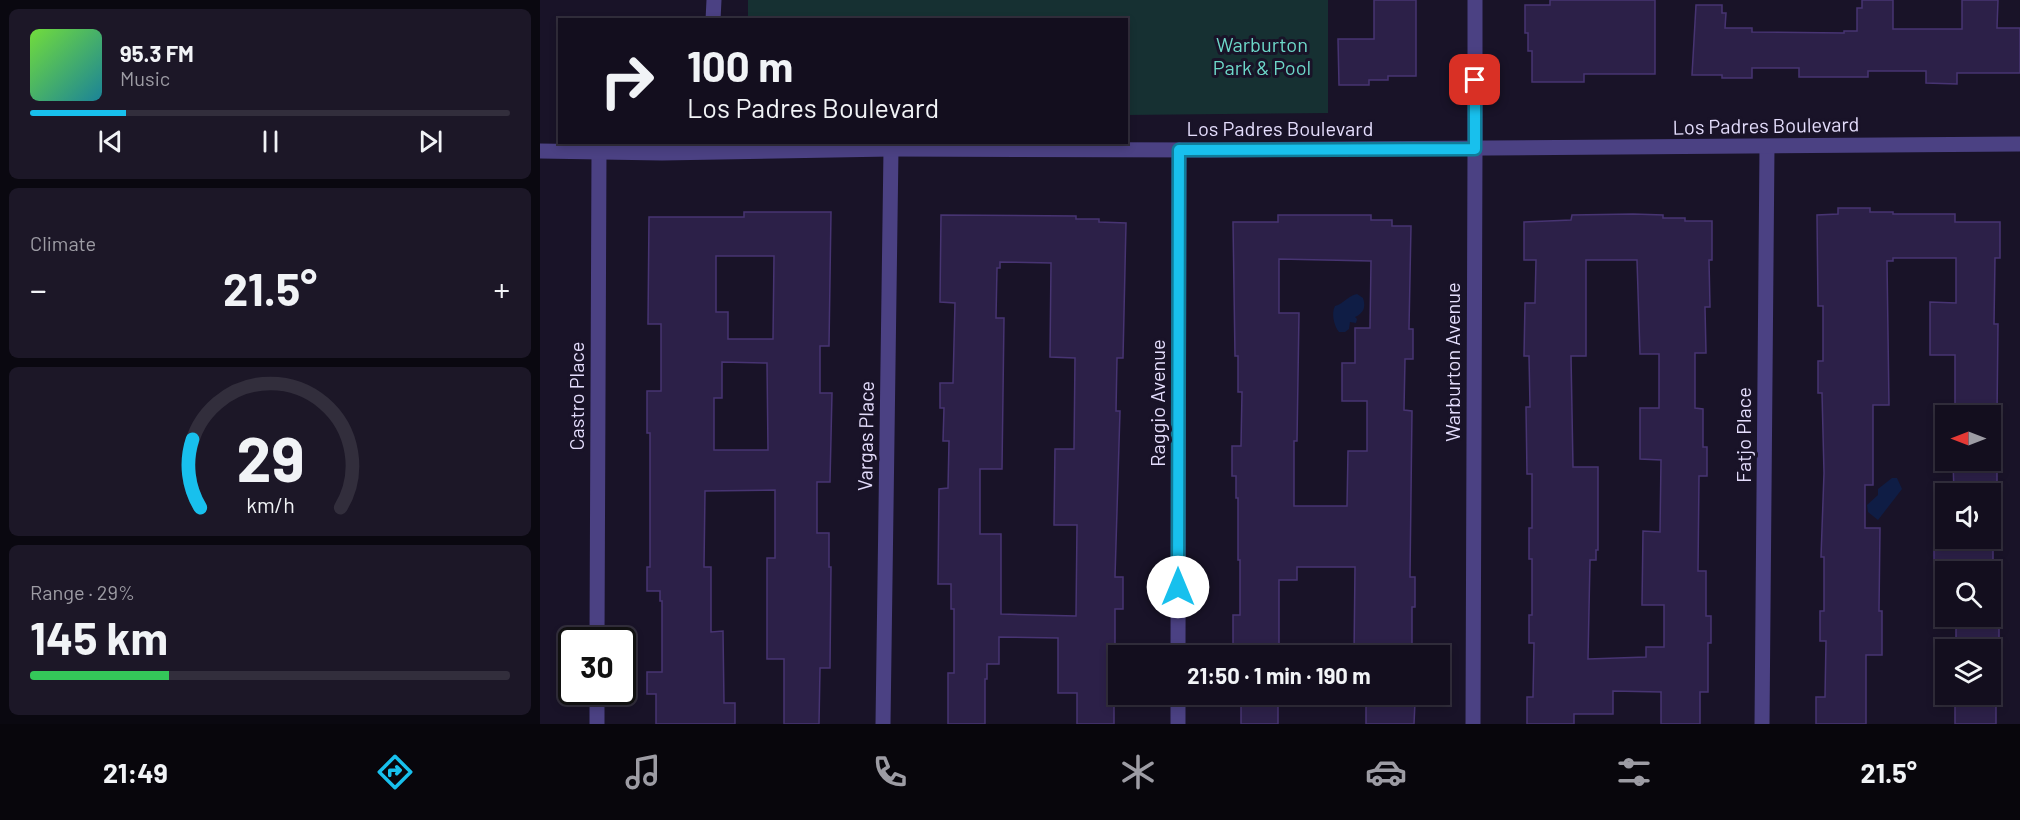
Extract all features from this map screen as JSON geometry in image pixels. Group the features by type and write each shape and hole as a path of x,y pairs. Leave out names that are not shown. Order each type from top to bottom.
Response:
{"street":[{"path":"713,18 714,0"},
{"name":"Warburton Avenue","path":"1473,724 1475,0"},
{"name":"Los Padres Boulevard","path":"540,151 710,148 1475,149 2020,144"},
{"name":"Fatjo Place","path":"1762,724 1767,147"},
{"name":"Vargas Place","path":"883,724 891,149"},
{"name":"Raggio Avenue","path":"1178,645 1179,150"},
{"name":"Castro Place","path":"597,627 599,151"},
{"path":"597,705 597,724"},
{"path":"1178,705 1178,724"}],"green space":[{"name":"Warburton Park & Pool","path":"748,0 1328,0 1328,113 1128,115 1128,18 748,18"}],"water":[{"path":"1357,294 1363,298 1364,309 1355,317 1356,323 1350,322 1349,329 1339,332 1334,319 1335,306"},
{"path":"1892,478 1897,478 1902,489 1878,520 1868,512 1867,505 1878,495 1878,489"}],"building":[{"path":"1374,0 1416,0 1416,76 1388,76 1388,80 1369,80 1369,85 1339,85 1338,39 1374,39"},
{"path":"1550,0 1655,0 1655,74 1584,74 1584,82 1532,82 1532,51 1528,51 1528,33 1525,33 1525,5 1550,5"},
{"path":"1862,0 1893,0 1893,29 1962,29 1962,0 1998,0 1997,28 2020,28 2020,73 1957,73 1957,84 1926,83 1926,71 1868,71 1868,77 1799,77 1799,68 1752,68 1752,78 1692,75 1696,5 1722,5 1722,13 1726,13 1725,28 1752,28 1752,32 1844,33 1844,31 1857,31 1857,8 1862,8"},
{"path":"1838,208 1870,208 1870,212 1893,212 1893,214 1955,214 1955,222 2000,222 2000,258 1995,258 1994,324 1998,324 1997,405 1955,405 1955,355 1930,355 1930,302 1956,303 1956,258 1893,258 1893,261 1887,261 1889,405 1873,405 1873,485 1865,485 1865,528 1880,528 1879,611 1882,611 1882,655 1866,655 1866,724 1816,724 1816,697 1825,697 1826,641 1820,641 1820,611 1824,611 1824,557 1821,557 1824,473 1822,393 1818,393 1818,361 1823,361 1823,306 1818,306 1817,215 1838,214"},
{"path":"744,212 831,212 829,346 820,346 820,393 832,393 830,482 817,482 817,533 829,533 830,668 820,668 819,724 784,724 784,659 767,659 767,558 775,558 775,490 705,491 704,567 711,567 711,632 723,631 724,703 735,703 735,724 656,724 656,694 647,694 647,672 662,672 662,601 660,601 660,591 647,591 647,567 650,567 650,433 647,433 647,391 661,391 661,324 648,324 649,217 744,217","holes":["716,256 774,256 773,339 728,339 728,312 716,312","722,362 767,363 768,450 714,450 714,398 722,398"]},
{"path":"941,215 1076,216 1076,219 1099,219 1099,222 1126,223 1123,358 1117,358 1116,411 1120,411 1115,577 1123,577 1123,609 1115,609 1115,645 1108,645 1108,705 1114,705 1114,724 1077,724 1077,693 1058,693 1058,638 999,637 999,664 987,664 985,724 948,724 948,673 954,673 954,609 951,609 951,584 938,584 939,489 948,488 949,441 943,441 944,408 940,408 940,383 953,383 955,303 940,302","holes":["1000,262 1051,263 1050,357 1075,358 1074,449 1055,449 1054,525 1077,525 1076,616 1001,614 1001,534 980,534 980,469 1002,469 1004,318 996,318 997,268 1000,268"]},
{"path":"1278,215 1371,215 1371,220 1392,220 1392,226 1411,226 1409,329 1413,329 1413,359 1405,359 1404,410 1412,411 1410,577 1415,577 1415,607 1412,607 1412,645 1354,645 1355,567 1297,567 1297,580 1279,580 1279,645 1233,645 1233,615 1240,615 1240,560 1238,560 1238,498 1236,498 1236,476 1232,476 1232,446 1241,446 1242,392 1238,392 1238,356 1235,356 1233,222 1278,222","holes":["1279,259 1371,261 1370,328 1355,328 1355,363 1342,363 1342,401 1367,401 1367,451 1348,451 1347,506 1294,506 1299,313 1279,313"]},
{"path":"1572,215 1663,215 1663,218 1685,218 1685,221 1712,221 1712,260 1709,260 1710,307 1705,307 1706,353 1695,353 1695,408 1703,409 1703,447 1707,447 1707,476 1699,476 1698,571 1706,571 1706,616 1711,616 1711,643 1708,643 1708,692 1700,692 1700,724 1661,724 1661,692 1613,691 1613,714 1574,714 1574,724 1527,724 1527,697 1533,697 1534,643 1529,643 1529,615 1532,615 1532,559 1529,559 1529,528 1532,528 1532,474 1527,474 1526,407 1530,407 1529,356 1524,356 1525,303 1535,303 1536,260 1524,260 1524,222 1571,220","holes":["1586,260 1637,260 1640,354 1659,354 1659,408 1640,408 1640,459 1661,460 1660,532 1643,531 1642,605 1664,605 1664,647 1646,647 1646,657 1588,659 1590,560 1596,560 1596,550 1598,550 1598,467 1573,467 1571,356 1586,356"]},
{"path":"1953,471 1997,471 1997,483 1954,483"},
{"path":"1934,538 1935,549 1993,549 1993,561 1935,561 1934,563"},
{"path":"1956,627 1999,627 1999,639 1956,639"},
{"path":"1241,705 1278,705 1278,724 1241,724"},
{"path":"1366,705 1415,705 1414,724 1366,724"},
{"path":"1955,705 1996,705 1996,724 1955,724"}],"route":[{"path":"1178,587 1179,150 1475,149 1475,80"}]}
